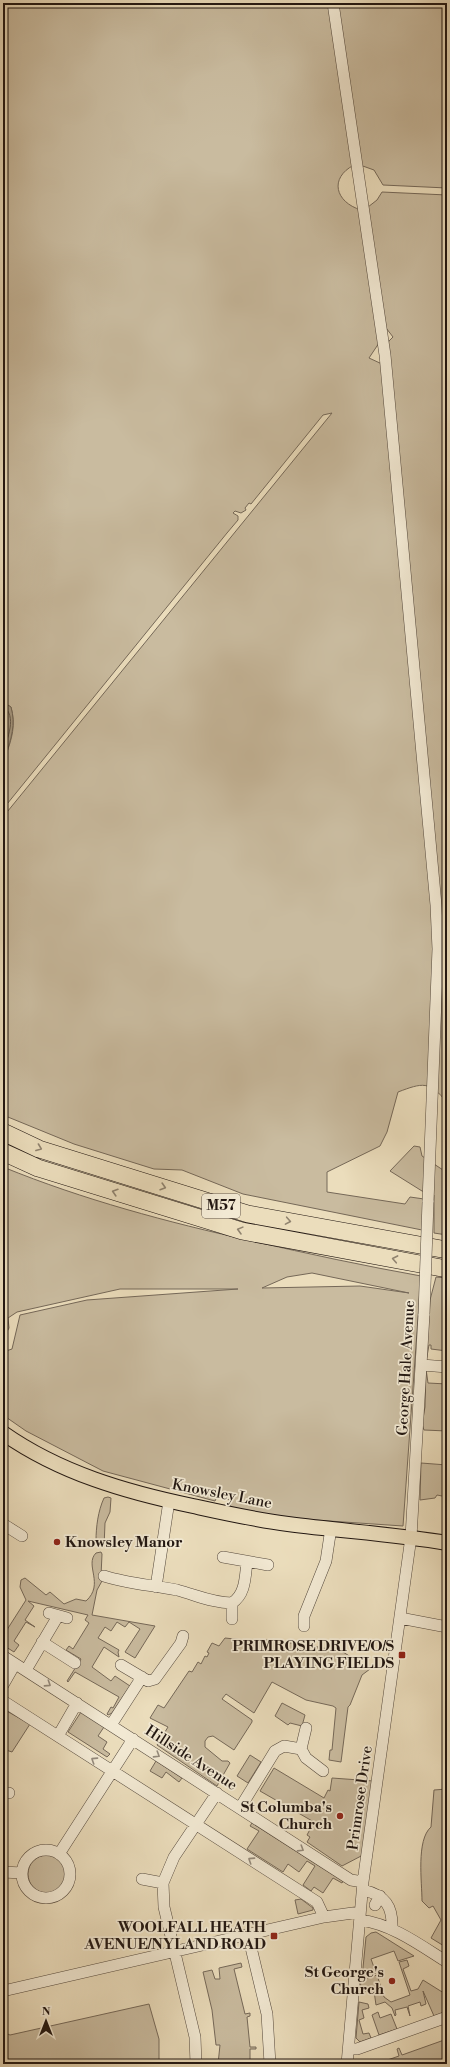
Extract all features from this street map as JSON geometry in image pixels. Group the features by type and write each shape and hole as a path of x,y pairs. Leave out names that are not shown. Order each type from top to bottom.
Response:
{"highway":[{"name":"M57","path":"3,1132 39,1149 248,1214 447,1250"},
{"name":"M57","path":"3,1152 38,1168 242,1231 447,1269"}],"main road":[{"name":"Knowsley Lane","path":"3,1433 54,1463 99,1482 169,1501 252,1519 412,1536 447,1543"}],"street":[{"name":"George Hale Avenue","path":"333,3 385,355 436,905 438,949 422,1365 412,1536"},
{"path":"422,1365 447,1367"},
{"path":"156,1587 169,1501"},
{"path":"3,1525 22,1536"},
{"path":"301,1618 326,1561 331,1528"},
{"name":"Primrose Drive","path":"347,2064 363,1886 412,1536"},
{"path":"223,1557 268,1565"},
{"path":"232,1619 232,1603 240,1595 243,1588 247,1562"},
{"path":"107,1580 178,1591 201,1598 232,1603"},
{"path":"26,1670 58,1616"},
{"path":"400,1618 447,1627"},
{"path":"121,1664 148,1681 154,1679 181,1643 182,1636"},
{"path":"42,1642 75,1663"},
{"name":"Hillside Avenue","path":"3,1656 351,1880 363,1886 378,1900 387,1901 392,1929"},
{"path":"3,1685 15,1664"},
{"path":"111,1725 142,1677"},
{"path":"3,1701 317,1902 324,1917"},
{"path":"58,1736 78,1704"},
{"path":"306,1728 301,1749 306,1758 323,1771"},
{"path":"60,1854 133,1739"},
{"path":"240,1808 275,1751 284,1746 301,1749"},
{"path":"196,2064 194,2030 164,1907 163,1883 174,1857 217,1793"},
{"path":"39,1851 53,1851 60,1854 69,1866 70,1873 66,1888 60,1893 46,1898 38,1896 26,1887 22,1873 27,1860 39,1851"},
{"path":"3,1872 22,1873"},
{"path":"142,1879 163,1883"},
{"path":"3,1991 324,1917 360,1916 392,1929 447,1962"},
{"path":"248,1935 267,2014 270,2064"},
{"path":"348,2049 358,2049 447,2016"}],"shaded area":[{"path":"3,3 330,3 354,165 346,170 341,176 338,183 338,189 345,201 361,210 379,343 369,358 382,364 389,341 393,337 383,324 368,207 377,200 382,192 447,195 447,1103 436,1090 430,1087 420,1085 398,1092 387,1132 380,1146 327,1172 327,1192 405,1204 410,1197 424,1199 422,1230 243,1194 182,1170 154,1169 74,1144 3,1115 3,817 332,413 323,415 251,504 249,503 245,508 246,510 241,513 235,511 233,513 238,516 238,520 3,809 3,757 6,755 12,737 13,720 11,707 3,702"},
{"path":"335,3 447,3 447,188 383,185 374,170 360,165"},
{"path":"414,1146 420,1147 422,1156 446,1172 447,1235 434,1233 434,1195 422,1191 390,1171"},
{"path":"3,1167 64,1190 157,1218 295,1251 421,1276 403,1526 270,1517 230,1508 230,1500 217,1497 215,1501 103,1471 26,1431 3,1415 3,1352 12,1349 20,1315 87,1300 238,1289 120,1289 17,1312 8,1318 9,1328 3,1339","holes":["312,1273 409,1293 360,1286 262,1288 287,1277"]},
{"path":"436,1277 447,1278 447,1351 431,1349 431,1345 429,1345 426,1362 430,1300"},
{"path":"426,1369 428,1383 447,1384 447,1431 424,1430 422,1424 425,1407"},
{"path":"421,1463 447,1465 447,1497 437,1495 435,1498 420,1500"},
{"path":"104,1498 111,1498 110,1512 105,1523 104,1547 101,1547 96,1541 97,1525 102,1503"},
{"path":"101,1552 102,1581 97,1590 92,1615 155,1626 135,1658 125,1652 140,1629 129,1622 125,1627 117,1622 111,1631 105,1627 98,1638 119,1650 119,1657 104,1647 92,1667 111,1681 115,1676 130,1686 112,1713 108,1715 107,1714 111,1707 113,1708 119,1697 75,1672 68,1682 67,1681 81,1659 66,1650 69,1646 73,1649 89,1623 85,1620 88,1615 28,1601 34,1606 25,1620 35,1627 26,1622 14,1641 19,1645 14,1652 3,1645 3,1636 26,1600 20,1587 21,1580 25,1578 46,1595 50,1592 64,1604 76,1599 86,1601 94,1588 93,1558 96,1553"},
{"path":"225,1638 270,1640 277,1643 294,1643 298,1641 313,1646 343,1652 370,1669 362,1675 348,1707 341,1762 329,1760 330,1750 332,1750 336,1708 306,1700 272,1682 254,1713 226,1694 222,1699 252,1720 252,1722 234,1750 213,1736 208,1737 205,1741 205,1747 222,1761 228,1761 230,1763 217,1786 157,1745 168,1727 150,1718 158,1705 164,1708 189,1671 192,1672 198,1662 201,1664 205,1656 207,1657 209,1653 207,1652 212,1643 219,1646"},
{"path":"282,1703 305,1715 302,1726 290,1723 288,1725 275,1716"},
{"path":"3,1709 30,1724 12,1752 3,1749"},
{"path":"81,1712 104,1727 98,1736 107,1742 103,1749 110,1754 107,1757 68,1732"},
{"path":"250,1755 261,1762 248,1783 237,1776"},
{"path":"156,1761 182,1778 179,1782 166,1772 162,1778 150,1771"},
{"path":"274,1768 324,1798 328,1790 330,1791 332,1778 373,1781 363,1855 342,1866 307,1842 310,1837 307,1835 314,1822 260,1791"},
{"path":"447,1789 447,1941 444,1946 431,1938 441,1920 433,1906 429,1908 422,1901 421,1862 423,1841 426,1833 431,1827 434,1790"},
{"path":"252,1823 343,1881 342,1883 333,1878 323,1893 314,1887 311,1891 303,1885 315,1866 307,1861 299,1872 288,1864 283,1872 247,1849 259,1831 250,1826"},
{"path":"43,1855 51,1855 58,1858 63,1863 66,1874 63,1885 58,1890 51,1893 43,1893 36,1890 31,1885 28,1878 28,1870 31,1863 36,1858"},
{"path":"301,1899 313,1908 313,1910 298,1914 295,1900"},
{"path":"376,1932 414,1956 398,1961 394,1951 371,1959 376,1973 362,1978 366,1937 371,1933"},
{"path":"407,1960 409,1966 403,1969 411,1991 418,1989 423,1980 447,1995 447,2012 434,2016 423,1991 426,2004 421,2006 420,2002 408,2006 410,2016 407,2007 395,2010 395,2016 392,2008 385,2002 376,2005 374,1991 360,1992 361,1980 377,1975 384,1997 391,2002 410,1995 399,1962"},
{"path":"241,1963 242,1967 234,1969 245,2014 250,2013 250,2016 247,2017 250,2047 256,2047 256,2049 250,2049 250,2064 218,2064 220,2045 216,2045 212,2010 203,1972 212,1970 215,1979 220,1979 219,1968"},
{"path":"359,2002 368,2004 369,2008 362,2010 364,2018 359,2020 363,2034 369,2033 371,2038 360,2042 356,2038"},
{"path":"149,2004 159,2039 159,2064 3,2064 3,2032 10,2035"},
{"path":"378,2012 380,2018 391,2014 397,2029 379,2035 372,2015"},
{"path":"447,2039 447,2064 376,2064 399,2056 397,2049 399,2048 402,2055"}],"water":[{"path":"3,702 11,707 13,720 10,743 6,755 3,757"}],"place":[{"name":"Knowsley Manor","path":"57,1542"},
{"name":"PRIMROSE DRIVE/O/S PLAYING FIELDS","path":"402,1655"},
{"name":"St Columba's Church","path":"340,1816"},
{"name":"WOOLFALL HEATH AVENUE/NYLAND ROAD","path":"274,1936"},
{"name":"St George's Church","path":"392,1981"}]}
